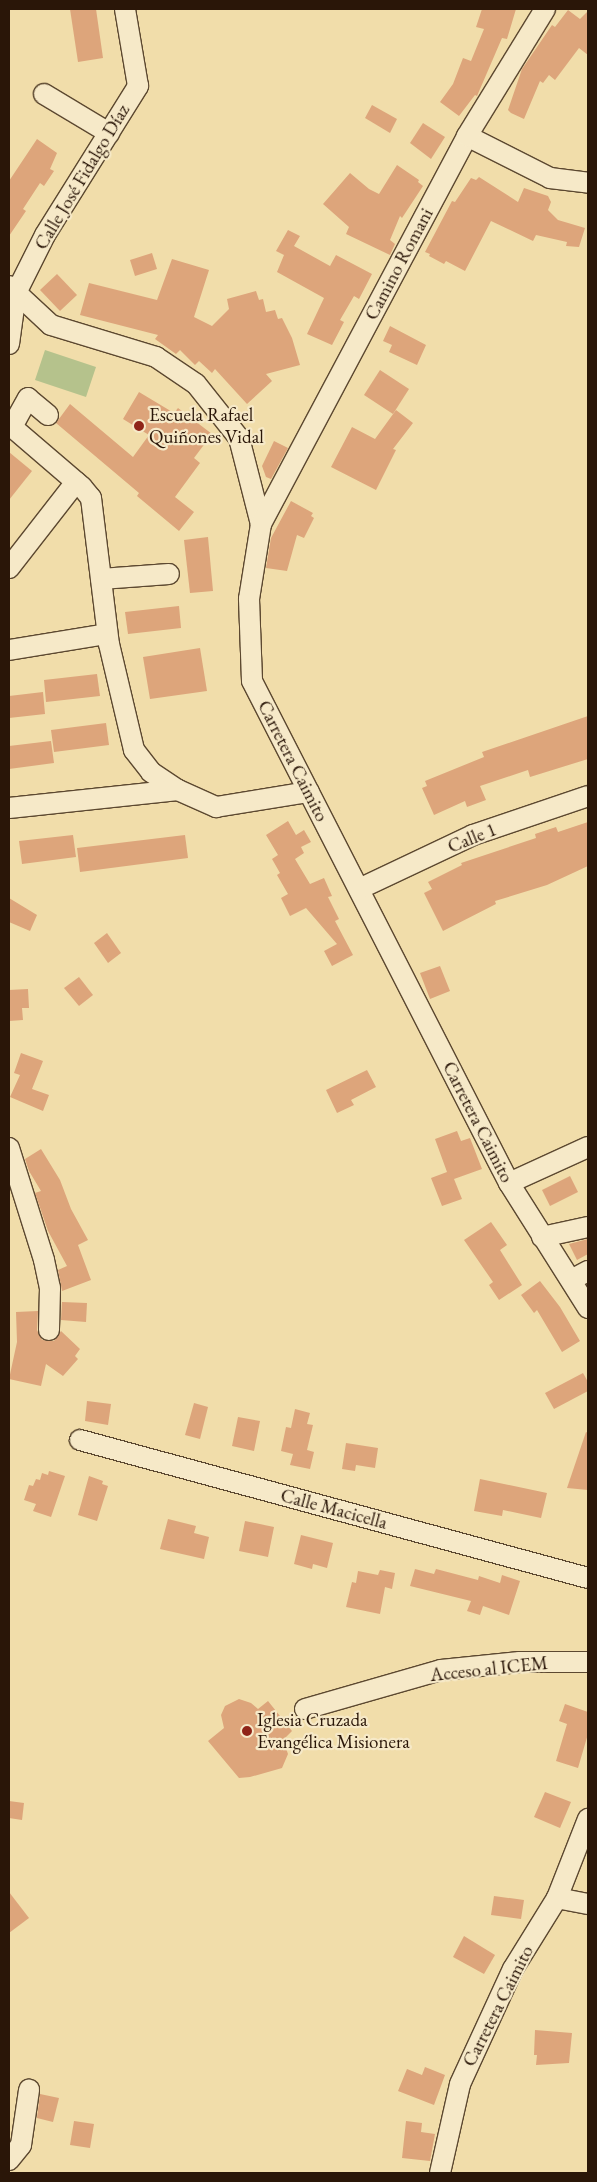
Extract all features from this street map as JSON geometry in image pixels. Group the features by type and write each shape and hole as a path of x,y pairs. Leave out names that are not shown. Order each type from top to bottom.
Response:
{"street":[{"name":"Calle José Fidalgo Díaz","path":"9,344 12,289 138,86 125,9"},
{"name":"Camino Romani","path":"261,524 467,136 545,9"},
{"path":"44,94 109,133"},
{"path":"467,136 550,178 588,183"},
{"name":"Carretera Caimito","path":"12,289 51,325 156,358 196,384 239,438 261,524 249,599 252,681 509,1183 542,1237 580,1275 588,1308"},
{"path":"48,415 28,398 12,427 76,482 91,498 107,634 134,750 151,772 178,790 216,807 309,792"},
{"path":"9,568 76,482"},
{"path":"101,579 169,574"},
{"path":"9,650 107,634"},
{"path":"9,808 178,790"},
{"name":"Calle 1","path":"359,889 473,835 588,796"},
{"path":"509,1183 588,1147"},
{"path":"9,1148 44,1260 50,1288 49,1330"},
{"path":"542,1237 588,1227"},
{"name":"Calle Macicella","path":"80,1440 588,1578"},
{"name":"Acceso al ICEM","path":"305,1709 441,1670 520,1662 588,1662"},
{"name":"Carretera Caimito","path":"440,2173 460,2084 513,1969 557,1898 588,1820"},
{"path":"557,1898 588,1904"},
{"path":"9,2160 21,2145 29,2090"}],"green space":[{"path":"45,350 96,367 86,397 35,380"}],"building":[{"path":"70,9 96,9 103,58 78,62"},
{"path":"482,9 516,9 507,39 502,38 477,96 475,95 459,116 440,102 453,84 463,58 471,61 484,29 476,27"},
{"path":"568,10 580,19 588,11 588,55 579,48 555,80 549,75 543,83 540,81 524,119 511,113 508,110 522,69 552,25 555,27"},
{"path":"372,105 397,119 390,133 365,118"},
{"path":"423,123 445,137 431,159 410,143"},
{"path":"37,139 57,153 50,169 54,171 44,186 40,183 23,209 26,211 9,236 9,181"},
{"path":"397,165 419,180 418,182 423,186 402,218 400,216 390,240 395,244 390,255 346,234 349,227 323,204 350,173 369,189 379,194"},
{"path":"479,177 518,202 524,188 548,196 551,202 548,210 558,220 585,228 579,247 566,246 567,242 536,235 533,241 491,221 465,271 446,261 444,264 429,256 430,254 425,252 452,201 455,202 471,178 476,180"},
{"path":"288,230 300,236 294,246 330,266 336,255 372,274 359,299 354,296 340,320 344,322 332,345 307,334 324,298 277,272 284,255 276,251"},
{"path":"152,253 157,269 135,276 130,260"},
{"path":"172,259 209,270 194,317 212,326 229,309 227,299 256,291 259,300 263,299 266,312 275,310 278,319 282,318 292,338 300,365 266,374 272,381 247,404 215,369 212,373 199,361 195,365 180,350 176,354 155,339 158,335 80,315 89,283 157,300"},
{"path":"57,274 77,295 60,311 40,290"},
{"path":"390,326 426,345 417,365 389,352 392,345 383,341"},
{"path":"380,370 409,389 393,414 364,395"},
{"path":"139,392 174,413 178,408 212,434 194,458 200,463 175,497 194,512 179,531 137,496 139,493 56,423 70,404 133,457 149,435 123,419"},
{"path":"396,410 413,423 393,449 396,450 376,490 331,467 352,427 375,439"},
{"path":"274,441 288,448 271,479 266,477 262,466"},
{"path":"9,452 32,471 9,500"},
{"path":"291,501 313,513 311,516 314,518 304,538 297,535 287,571 266,568 271,538"},
{"path":"208,537 213,591 190,593 184,540"},
{"path":"179,606 181,628 128,634 125,612"},
{"path":"200,648 207,691 150,699 143,657"},
{"path":"97,674 100,696 46,702 44,680"},
{"path":"43,692 45,714 9,718 9,696"},
{"path":"588,716 588,759 530,777 528,770 480,786 486,800 467,807 465,801 434,815 422,788 427,786 425,781 484,757 482,752"},
{"path":"106,723 109,745 54,752 51,730"},
{"path":"51,741 54,763 9,769 9,746"},
{"path":"288,821 296,835 304,830 311,842 301,847 304,853 295,859 310,884 324,878 332,896 328,897 339,919 335,921 353,955 332,966 324,951 337,944 306,908 290,916 281,898 288,894 277,875 280,873 272,859 278,855 266,835"},
{"path":"588,822 588,866 547,885 495,901 496,904 443,931 424,893 432,889 428,882 462,865 461,863 536,838 535,834 556,827 558,832"},
{"path":"73,835 76,857 22,864 19,841"},
{"path":"185,835 188,858 80,872 77,848"},
{"path":"9,898 37,915 30,931 9,922"},
{"path":"107,933 121,953 108,963 94,943"},
{"path":"440,966 450,991 430,999 420,973"},
{"path":"79,977 93,995 79,1006 64,988"},
{"path":"28,989 29,1008 22,1008 23,1020 9,1021 9,990"},
{"path":"21,1053 43,1061 32,1089 49,1095 43,1111 10,1097 20,1075 14,1073"},
{"path":"367,1070 376,1087 351,1100 354,1105 337,1113 326,1090"},
{"path":"457,1131 461,1141 470,1138 482,1169 454,1179 462,1199 442,1206 431,1178 447,1172 435,1139"},
{"path":"41,1149 60,1180 71,1209 88,1240 78,1245 91,1280 62,1291 58,1270 67,1266 48,1231 35,1193 41,1191 29,1171 25,1159"},
{"path":"570,1176 578,1192 550,1206 542,1190"},
{"path":"491,1222 507,1245 500,1250 522,1285 499,1300 489,1285 493,1282 464,1240"},
{"path":"588,1239 588,1254 577,1260 569,1244"},
{"path":"540,1281 560,1307 580,1341 562,1352 537,1310 534,1313 521,1295"},
{"path":"62,1302 87,1303 86,1322 61,1320"},
{"path":"38,1311 37,1330 42,1340 54,1341 61,1331 80,1349 75,1356 78,1359 63,1376 46,1364 41,1386 9,1379 17,1342 16,1312"},
{"path":"583,1373 588,1382 588,1391 554,1409 545,1393"},
{"path":"87,1401 111,1404 108,1425 85,1421"},
{"path":"194,1403 208,1407 200,1439 185,1435"},
{"path":"295,1409 310,1413 307,1424 313,1425 307,1450 314,1452 310,1469 290,1465 293,1454 281,1451 286,1427 291,1428"},
{"path":"238,1417 260,1421 254,1451 232,1446"},
{"path":"586,1432 588,1433 588,1490 567,1488"},
{"path":"346,1443 378,1448 375,1468 356,1465 355,1471 342,1469"},
{"path":"49,1471 65,1476 51,1517 33,1511 36,1504 24,1500 29,1485 33,1486 36,1479 40,1480 42,1473 48,1475"},
{"path":"89,1476 103,1481 102,1484 108,1486 97,1521 78,1515"},
{"path":"480,1479 547,1493 541,1518 503,1510 502,1516 474,1511"},
{"path":"168,1519 196,1526 194,1533 209,1537 204,1559 160,1549"},
{"path":"245,1521 274,1527 268,1557 239,1551"},
{"path":"301,1535 333,1543 327,1568 313,1564 312,1569 294,1564"},
{"path":"415,1569 434,1574 436,1569 478,1580 479,1576 500,1583 502,1575 520,1581 509,1615 483,1606 480,1615 467,1611 471,1601 410,1586"},
{"path":"380,1570 395,1573 392,1589 385,1587 380,1614 346,1607 352,1582 356,1583 358,1571 378,1575"},
{"path":"239,1699 251,1703 258,1709 268,1701 292,1731 283,1740 288,1754 282,1768 250,1777 239,1778 208,1741 224,1728 221,1715 225,1706"},
{"path":"565,1704 588,1712 588,1734 578,1768 556,1761 567,1724 559,1721"},
{"path":"545,1792 571,1802 560,1828 534,1817"},
{"path":"9,1801 24,1803 22,1820 9,1818"},
{"path":"9,1892 29,1918 9,1933"},
{"path":"494,1896 524,1900 521,1919 491,1915"},
{"path":"464,1936 495,1955 484,1974 453,1957"},
{"path":"535,2030 572,2033 569,2063 536,2065 537,2055 534,2055"},
{"path":"425,2067 445,2075 434,2105 398,2091 407,2069 422,2075"},
{"path":"40,2094 59,2098 53,2122 37,2118"},
{"path":"74,2121 94,2124 90,2148 70,2145"},
{"path":"406,2121 422,2123 421,2132 435,2134 430,2161 402,2158"}],"place":[{"name":"Escuela Rafael Quiñones Vidal","path":"139,426"},
{"name":"Iglesia Cruzada Evangélica Misionera","path":"247,1731"}]}
